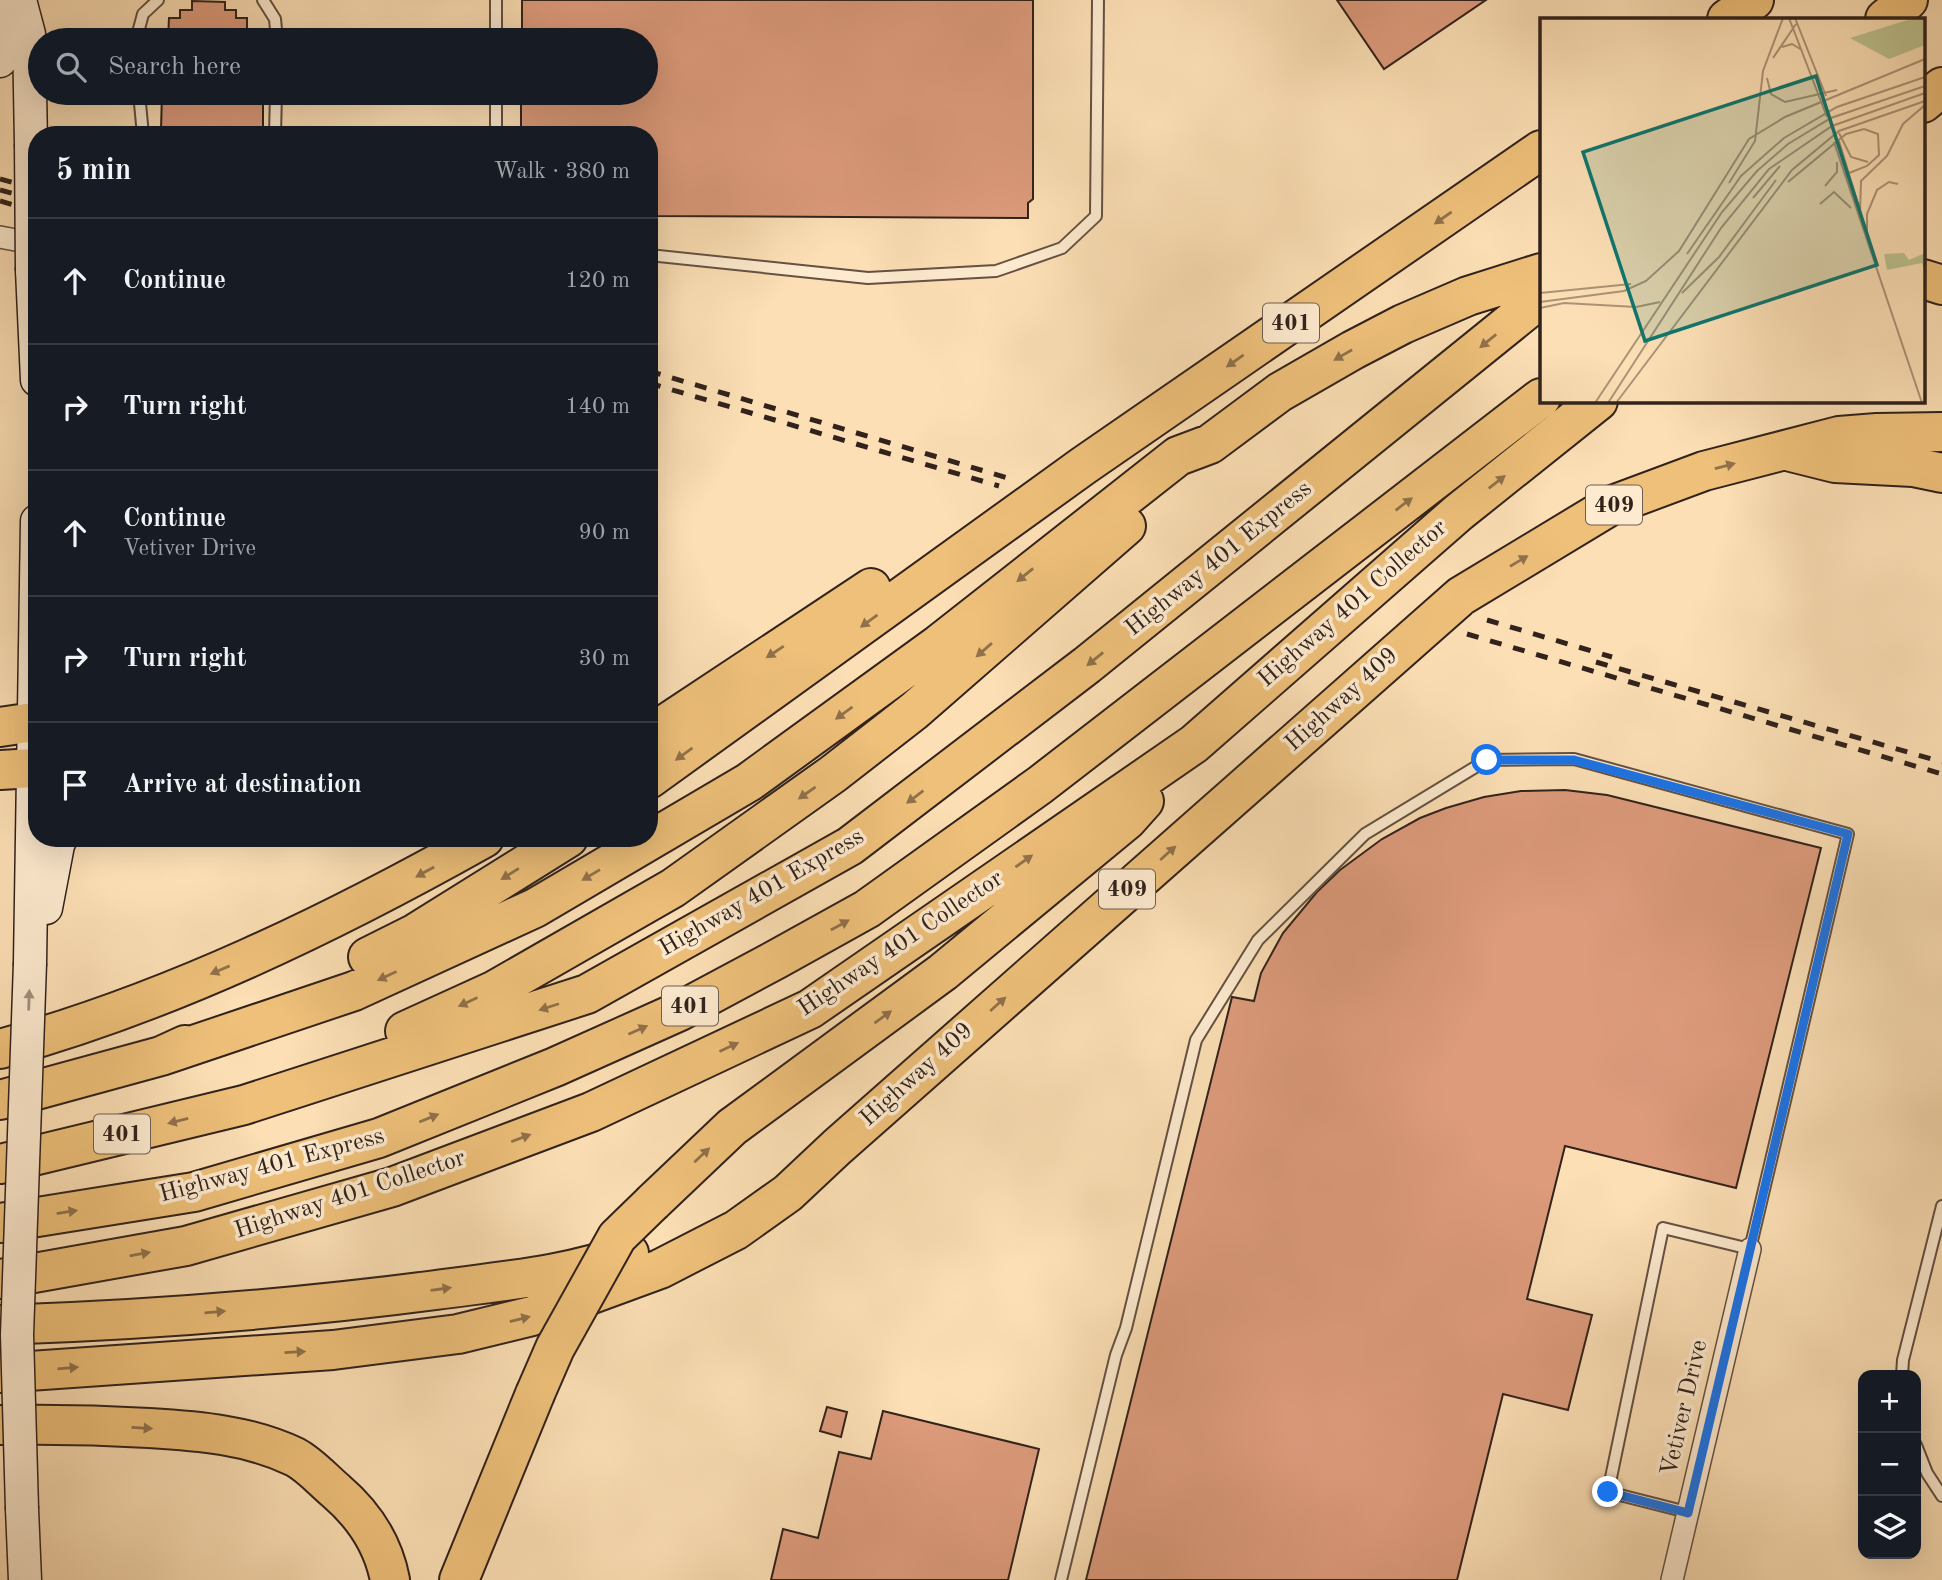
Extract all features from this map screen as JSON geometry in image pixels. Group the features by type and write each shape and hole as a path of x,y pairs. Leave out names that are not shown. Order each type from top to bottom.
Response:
{"highway":[{"path":"1728,18 1754,0"},
{"path":"1886,18 1908,0"},
{"path":"1924,102 1942,88"},
{"name":"401","path":"658,773 1023,509 1540,151"},
{"path":"244,1105 495,990 673,888 833,774 914,711 1191,468 1210,444 1280,392 1403,324 1468,296 1540,273"},
{"name":"Highway 401 Express","path":"0,1164 244,1105 587,995 850,846 1087,665 1540,299"},
{"name":"Highway 401 Express","path":"0,1223 194,1192 379,1138 555,1067 680,1011 753,972 867,909 1040,785 1540,399"},
{"name":"Highway 401 Collector","path":"0,1279 186,1246 392,1187 591,1112 810,1009 1194,744 1449,520 1597,402"},
{"name":"Highway 409","path":"836,1147 1461,596 1610,506 1704,471 1839,436 1942,432"},
{"path":"658,836 749,782 939,644 1178,456 1210,444"},
{"path":"1783,450 1835,463 1913,467 1942,473"},
{"path":"658,730 972,521 1023,509"},
{"path":"459,1580 555,1348 617,1237 732,1127 943,972 1127,820 1194,744"},
{"path":"0,1049 138,1005 264,951 386,893 468,847"},
{"path":"161,1056 414,934 554,847"},
{"path":"0,1100 161,1056 354,991 535,908 639,847"},
{"path":"0,1325 95,1322 354,1301 546,1275 612,1259 684,1233 836,1147"},
{"path":"0,1373 333,1350 457,1334 532,1316 660,1269 736,1230 788,1193 836,1147"},
{"path":"0,1425 79,1424 198,1431 246,1439 297,1458 346,1499 370,1526 386,1560 390,1580"}],"main road":[{"path":"0,61 2,28 11,0"},
{"path":"20,0 28,30"},
{"path":"31,105 32,126"},
{"path":"25,1580 17,1335 30,963 23,724 28,651"},
{"path":"30,963 43,927 58,847"}],"street":[{"path":"0,237 28,253"},
{"name":"Vetiver Drive","path":"1672,1580 1750,1248"}],"lane":[{"path":"139,28 143,14 158,0"},
{"path":"263,0 275,19 276,28"},
{"path":"496,0 496,28"},
{"path":"658,256 868,278 996,271 1062,248 1096,216 1098,0"},
{"path":"140,105 142,126"},
{"path":"275,126 276,105"},
{"path":"496,105 496,126"},
{"path":"1061,1580 1116,1355 1130,1315 1196,1040 1258,940 1365,834 1487,760 1574,760 1848,834 1750,1248 1663,1228 1608,1492 1688,1513"},
{"path":"1902,1370 1942,1206"},
{"path":"1921,1457 1927,1473 1942,1496"}],"building":[{"path":"522,0 1033,0 1033,199 1028,203 1028,218 658,216 658,126 521,126 521,105 658,105 658,28 522,28"},
{"path":"1337,0 1486,0 1384,69"},
{"path":"192,1 225,2 225,10 236,10 236,18 247,18 247,28 169,28 169,18 180,18 180,10 192,10"},
{"path":"162,105 263,105 263,126 161,126"},
{"path":"1565,790 1607,795 1821,848 1736,1188 1565,1146 1527,1299 1592,1315 1568,1410 1503,1394 1457,1580 1086,1580 1232,997 1254,1001 1261,973 1283,933 1317,892 1340,870 1382,839 1420,818 1484,797 1521,791"},
{"path":"827,1407 847,1412 841,1437 820,1431"},
{"path":"883,1411 1039,1449 1008,1580 771,1580 783,1529 818,1538 839,1452 871,1459"}],"railway":[{"path":"0,179 28,187"},
{"path":"0,190 28,198"},
{"path":"0,201 28,209"},
{"path":"658,374 1011,479"},
{"path":"658,386 999,486"},
{"path":"1487,620 1612,657"},
{"path":"1467,634 1942,774"},
{"path":"1596,662 1942,762"}],"route":[{"path":"1487,760 1574,760 1848,834 1688,1513 1608,1492"}]}
